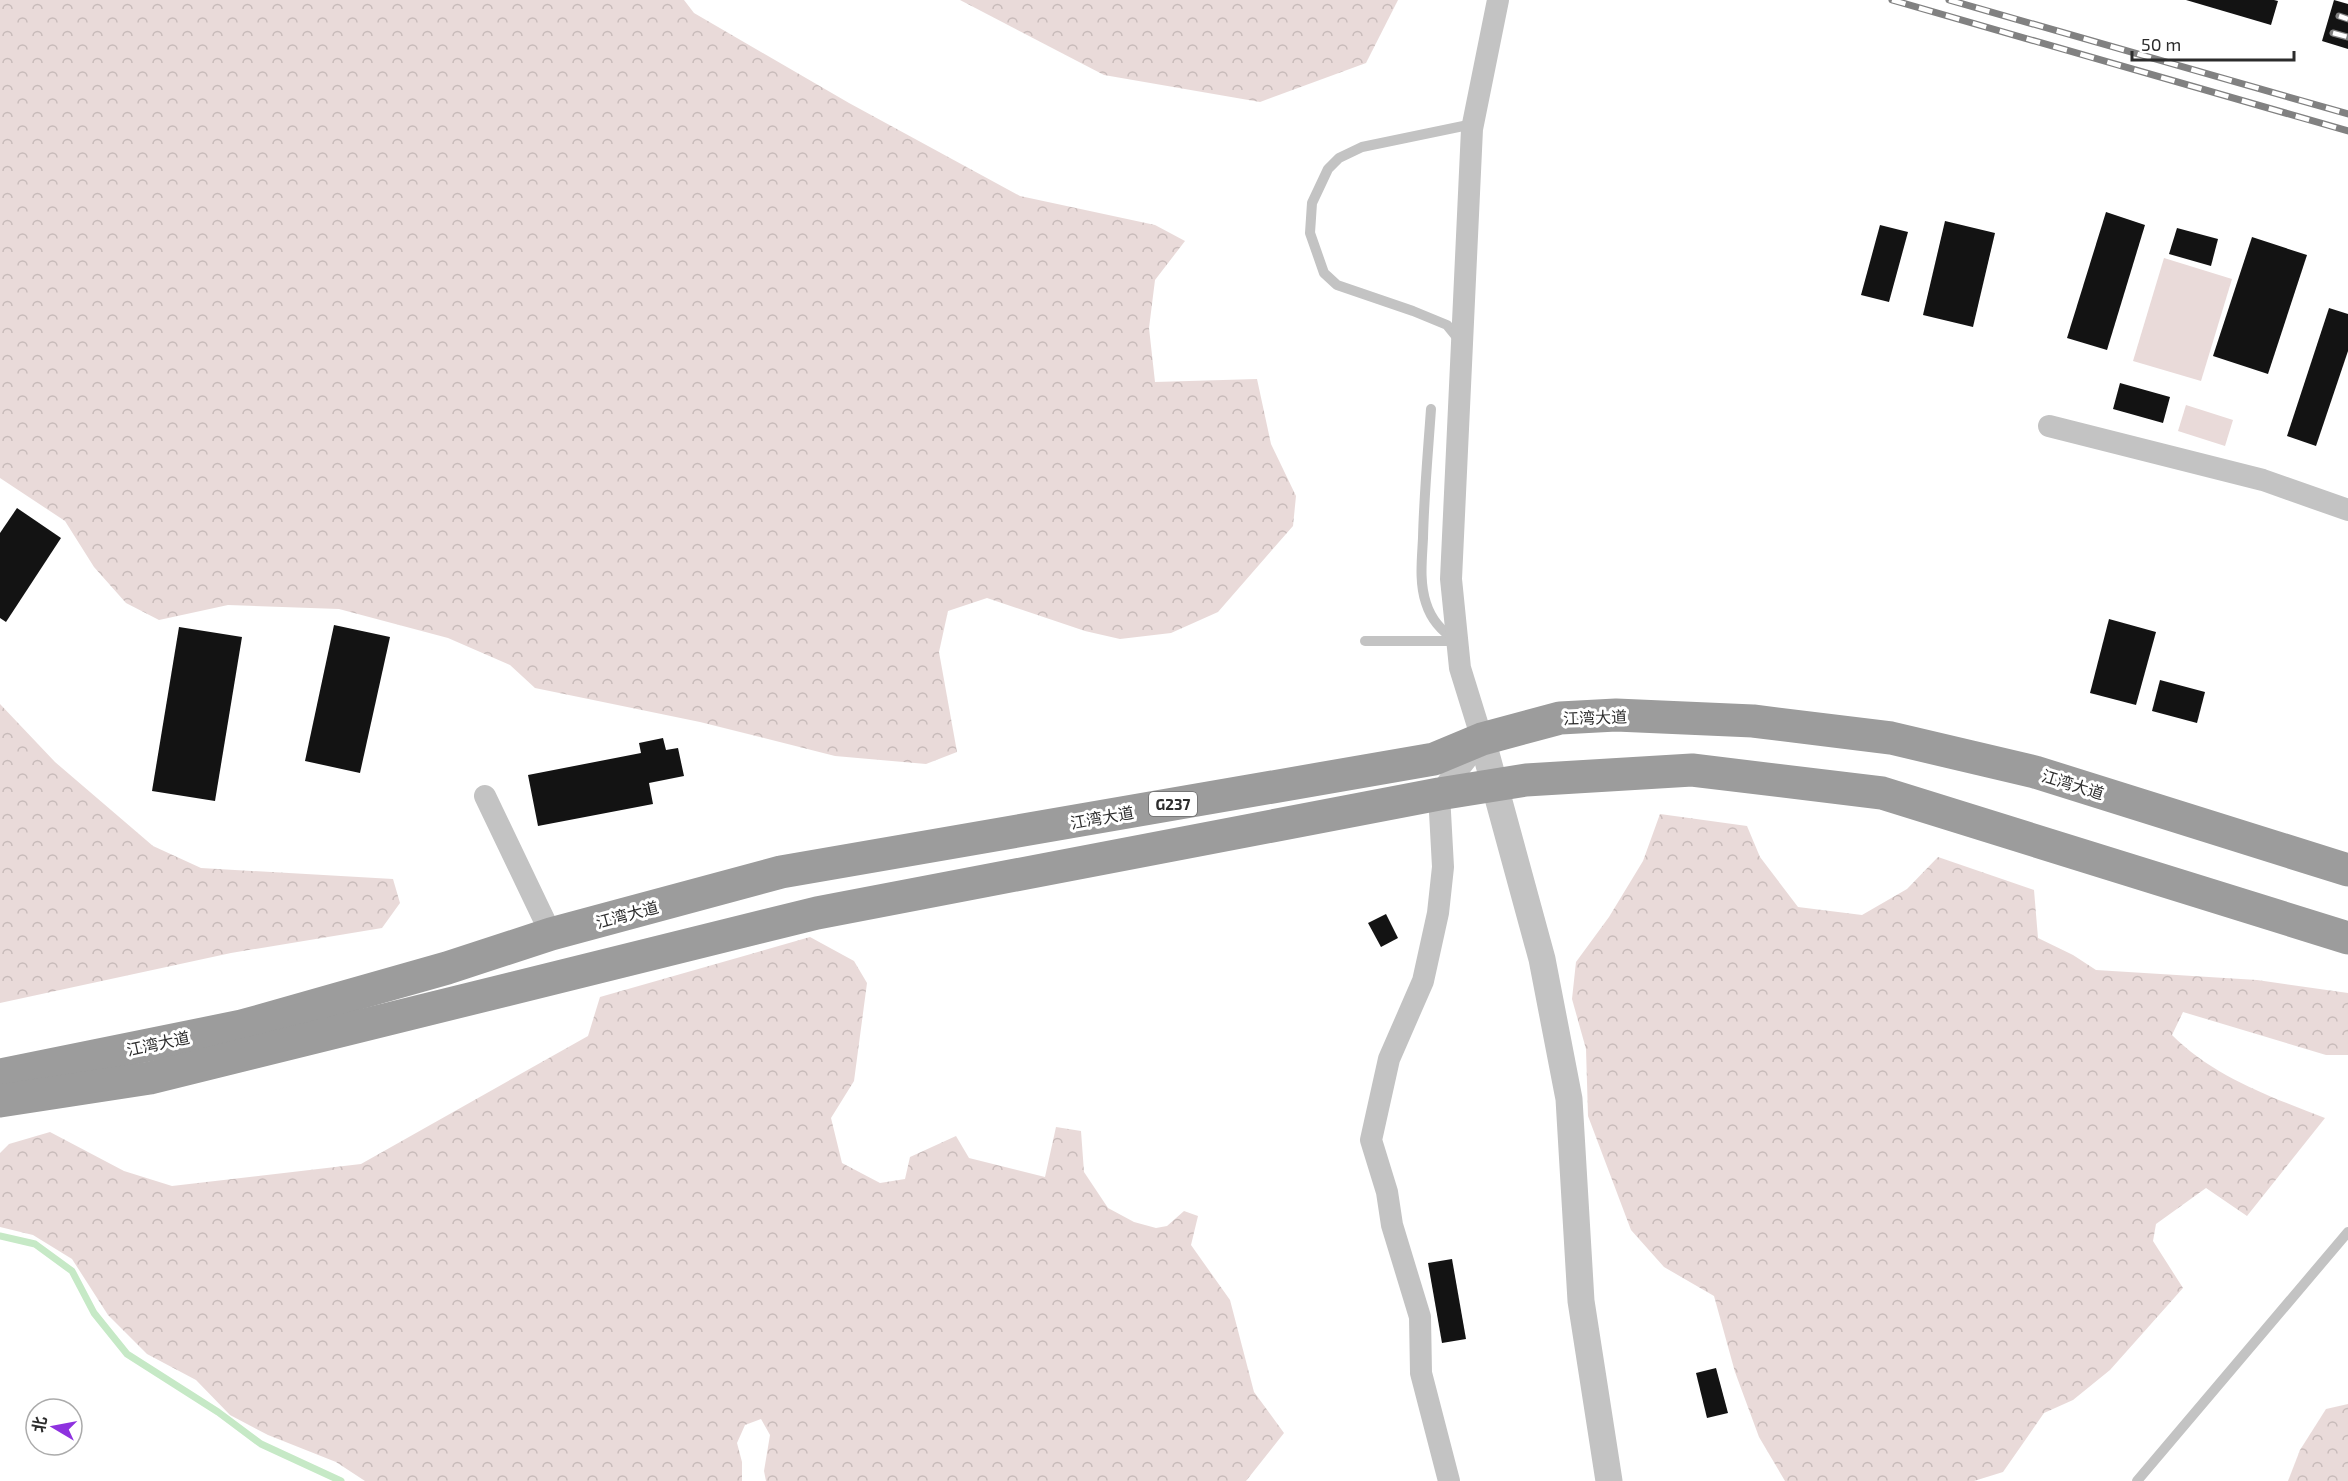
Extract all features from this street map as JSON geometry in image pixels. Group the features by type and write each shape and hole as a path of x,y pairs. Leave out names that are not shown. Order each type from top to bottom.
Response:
{"highway":[{"name":"江湾大道","path":"0,1075 242,1026 447,968 550,934 781,873 1434,759 1482,739 1560,717 1616,715 1753,721 1890,738 2035,772 2348,870"},
{"name":"江湾大道","path":"0,1101 150,1078 817,913 1439,794 1526,780 1692,770 1882,793 2348,938"}],"street":[{"path":"1498,0 1474,123 1451,579 1460,668 1482,739 1542,959 1569,1099 1581,1301 1608,1481"},
{"path":"2049,426 2263,480 2348,510"},
{"path":"1449,1481 1421,1373 1420,1317 1392,1225 1387,1192 1371,1140 1389,1059 1423,981 1438,913 1443,867 1439,794 1482,739"},
{"path":"485,796 550,934"}],"lane":[{"path":"1462,344 1447,326 1413,311 1337,285 1324,273 1310,233 1312,203 1328,169 1339,158 1362,147 1474,123"},
{"path":"1431,409 1424,491 1422,578 1426,603 1436,623 1445,634 1457,641"},
{"path":"1365,641 1457,641"},
{"path":"2137,1481 2348,1232"}],"green space":[{"path":"0,0 684,0 694,13 849,103 1020,196 1155,225 1185,241 1155,280 1149,328 1155,382 1257,379 1271,444 1296,496 1293,526 1218,612 1171,633 1120,639 1085,631 987,598 948,611 939,652 957,752 926,764 835,756 700,722 535,688 510,665 448,638 339,609 228,605 159,620 126,603 94,567 65,521 0,478"},
{"path":"960,0 1398,0 1366,63 1260,102 1104,75"},
{"path":"2164,258 2232,279 2201,381 2133,361"},
{"path":"2186,405 2233,420 2225,446 2178,431"},
{"path":"0,704 55,762 153,846 201,868 393,879 400,903 382,928 231,953 0,1003"},
{"path":"1660,814 1747,826 1760,857 1798,907 1862,915 1907,889 1938,857 2034,890 2038,938 2073,955 2096,970 2257,980 2348,993 2348,1055 2326,1055 2183,1012 2172,1035 2188,1050 2244,1084 2325,1118 2247,1216 2206,1188 2156,1224 2153,1241 2183,1288 2110,1370 2073,1400 2044,1413 2003,1472 1974,1481 1785,1481 1759,1437 1735,1372 1714,1296 1664,1267 1631,1230 1588,1116 1586,1049 1572,999 1576,962 1609,917 1643,861"},
{"path":"810,937 854,961 867,983 854,1081 831,1118 842,1163 880,1183 905,1179 910,1157 956,1136 969,1158 1045,1177 1056,1127 1081,1131 1084,1172 1108,1208 1134,1222 1156,1228 1167,1226 1184,1211 1198,1216 1191,1245 1230,1300 1254,1392 1284,1433 1246,1481 766,1481 764,1471 770,1435 761,1419 745,1425 737,1443 742,1462 742,1481 365,1481 336,1462 268,1435 230,1415 196,1380 147,1354 108,1315 72,1259 33,1235 0,1227 0,1153 9,1144 50,1132 124,1171 172,1186 361,1164 588,1036 600,997"},
{"path":"2348,1404 2348,1481 2288,1481 2300,1450 2326,1409"}],"building":[{"path":"2186,0 2274,0 2278,1 2271,25"},
{"path":"2334,0 2348,4 2348,49 2322,41"},
{"path":"2106,212 2145,225 2107,350 2067,338"},
{"path":"1945,221 1995,233 1973,327 1923,315"},
{"path":"1880,225 1908,232 1889,302 1861,295"},
{"path":"2177,228 2218,239 2211,266 2169,254"},
{"path":"2252,237 2307,255 2268,374 2213,356"},
{"path":"2329,308 2348,314 2348,351 2316,446 2287,436"},
{"path":"2120,383 2170,397 2163,423 2113,409"},
{"path":"17,508 61,538 6,622 0,618 0,533"},
{"path":"2109,619 2156,632 2136,705 2090,693"},
{"path":"334,625 390,637 360,773 305,761"},
{"path":"179,627 242,637 215,801 152,791"},
{"path":"2160,680 2205,692 2197,723 2152,711"},
{"path":"663,738 666,750 678,748 684,776 649,783 653,804 538,826 528,775 641,753 639,743"},
{"path":"1386,914 1398,938 1381,947 1368,923"},
{"path":"1452,1259 1466,1339 1442,1343 1428,1263"},
{"path":"1716,1368 1728,1413 1707,1418 1696,1373"}],"waterway":[{"path":"0,1236 35,1244 72,1271 94,1313 127,1354 218,1412 261,1444 341,1481"}],"railway":[{"path":"1892,0 2348,131"},
{"path":"1949,0 2348,114"},
{"path":"2339,16 2348,19"},
{"path":"2333,33 2348,37"}]}
